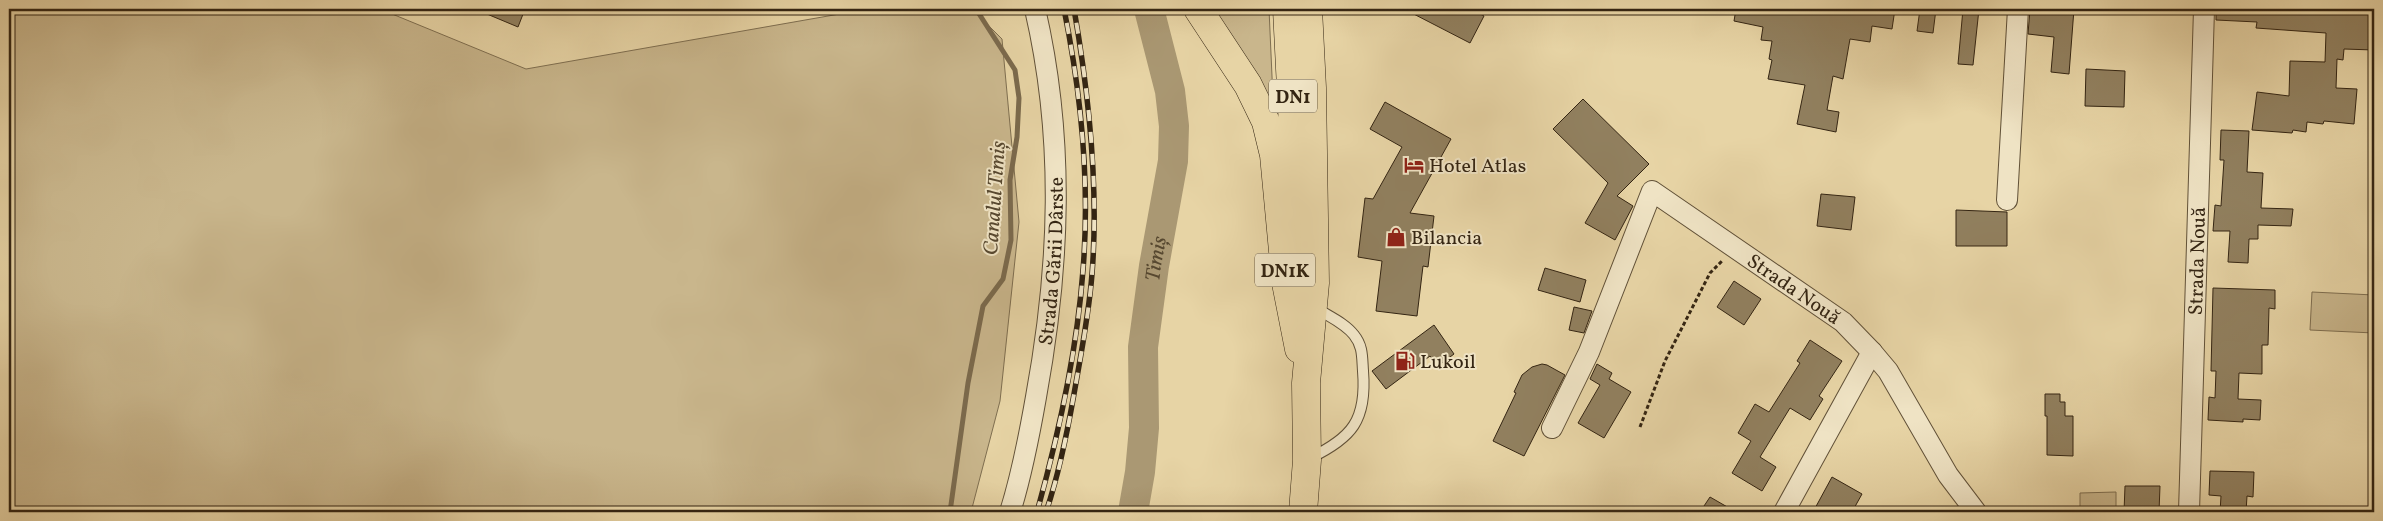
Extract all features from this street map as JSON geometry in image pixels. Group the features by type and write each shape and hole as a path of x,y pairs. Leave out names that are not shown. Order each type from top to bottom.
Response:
{"main road":[{"name":"DN1K","path":"1198,9 1248,85 1266,122 1274,155 1286,283 1306,383"},
{"name":"DN1","path":"1287,9 1306,383 1307,460 1303,512"},
{"name":"DN1","path":"1306,383 1315,283 1312,88 1308,9"}],"street":[{"name":"Strada Gării Dârste","path":"1010,512 1022,475 1044,354 1056,240 1057,166 1054,113 1046,56 1035,9"},
{"path":"2007,200 2018,9"},
{"name":"Strada Nouă","path":"2189,512 2204,9"},
{"name":"Strada Nouă","path":"1552,428 1589,352 1652,191 1842,322 1872,352 1904,397 1948,475 1976,512"},
{"path":"1784,512 1872,352"}],"lane":[{"path":"1307,460 1347,435 1360,416 1364,383 1361,346 1353,333 1312,306"}],"path":[{"path":"1640,427 1666,362 1710,273 1734,248"}],"shaded area":[{"path":"9,9 380,9 526,69 868,9 972,9 1002,39 1019,222 1000,401 971,512 9,512"},
{"path":"1208,9 1269,9 1274,121"},
{"path":"2312,292 2374,295 2374,333 2310,330"},
{"path":"2116,492 2116,512 2080,512 2080,493"}],"building":[{"path":"475,9 525,9 518,27"},
{"path":"1404,9 1471,9 1484,16 1470,43"},
{"path":"1736,9 1895,9 1892,29 1872,26 1870,42 1850,39 1843,79 1833,76 1827,110 1839,112 1836,132 1797,124 1805,85 1768,79 1772,60 1769,59 1772,41 1761,40 1763,27 1734,21"},
{"path":"1920,9 1936,9 1933,33 1917,31"},
{"path":"1963,9 1979,9 1973,65 1958,64"},
{"path":"2030,9 2074,9 2069,74 2051,72 2054,37 2028,34"},
{"path":"2216,9 2374,9 2374,50 2344,49 2343,60 2337,59 2336,88 2357,89 2354,124 2324,121 2323,124 2307,122 2306,132 2293,130 2292,133 2252,130 2257,92 2289,96 2290,61 2325,62 2326,33 2256,28 2257,22 2216,20"},
{"path":"2086,69 2125,71 2124,107 2085,106"},
{"path":"1583,99 1649,164 1617,196 1633,206 1615,240 1585,223 1608,183 1553,129"},
{"path":"1385,102 1451,139 1410,213 1434,216 1428,267 1423,266 1417,316 1376,311 1382,261 1358,257 1365,198 1373,199 1402,147 1370,129"},
{"path":"2221,130 2249,131 2247,172 2263,173 2261,208 2293,209 2291,226 2258,225 2258,239 2249,239 2248,263 2228,262 2230,231 2213,231 2215,205 2221,206 2224,160 2220,160"},
{"path":"1821,194 1855,197 1851,230 1817,226"},
{"path":"1956,210 2007,212 2007,246 1956,246"},
{"path":"1545,268 1586,280 1580,302 1538,290"},
{"path":"1734,281 1761,299 1744,325 1717,307"},
{"path":"2213,288 2275,290 2275,309 2269,308 2268,345 2262,345 2262,374 2239,373 2238,399 2261,400 2260,420 2243,419 2243,422 2208,420 2209,397 2215,398 2216,371 2211,371"},
{"path":"1574,307 1592,311 1584,333 1569,330"},
{"name":"Lukoil","path":"1434,325 1454,354 1438,366 1430,356 1386,389 1372,371"},
{"path":"1810,340 1842,361 1819,396 1823,399 1810,420 1790,408 1760,457 1776,467 1762,491 1732,473 1751,441 1738,433 1755,404 1769,412 1800,363 1797,361"},
{"path":"1542,364 1565,375 1524,456 1493,441 1516,393 1514,392 1522,375 1532,367"},
{"path":"1597,364 1612,373 1609,379 1631,392 1604,438 1578,423 1600,385 1590,379"},
{"path":"2045,394 2060,394 2060,402 2065,402 2065,416 2073,416 2073,456 2047,455"},
{"path":"2210,471 2254,472 2253,497 2247,496 2246,512 2220,512 2221,496 2209,495"},
{"path":"1832,477 1862,494 1852,512 1813,512"},
{"path":"2125,486 2160,486 2159,512 2124,512"},
{"path":"1710,497 1736,512 1700,512"}],"waterway":[{"name":"Canalul Timiș","path":"950,512 968,383 983,306 1003,279 1011,240 1010,180 1017,137 1019,98 1015,70 976,9"},
{"name":"Timiș","path":"1133,512 1140,472 1144,428 1143,347 1154,266 1173,161 1174,126 1170,91 1149,9"}],"railway":[{"path":"1037,512 1053,452 1072,362 1080,301 1085,238 1085,172 1079,106 1064,9"},
{"path":"1046,512 1062,454 1079,364 1089,304 1094,241 1091,141 1084,74 1074,9"}],"place":[{"name":"Hotel Atlas","path":"1414,165"},
{"name":"Bilancia","path":"1396,237"},
{"name":"Lukoil","path":"1405,361"}]}
